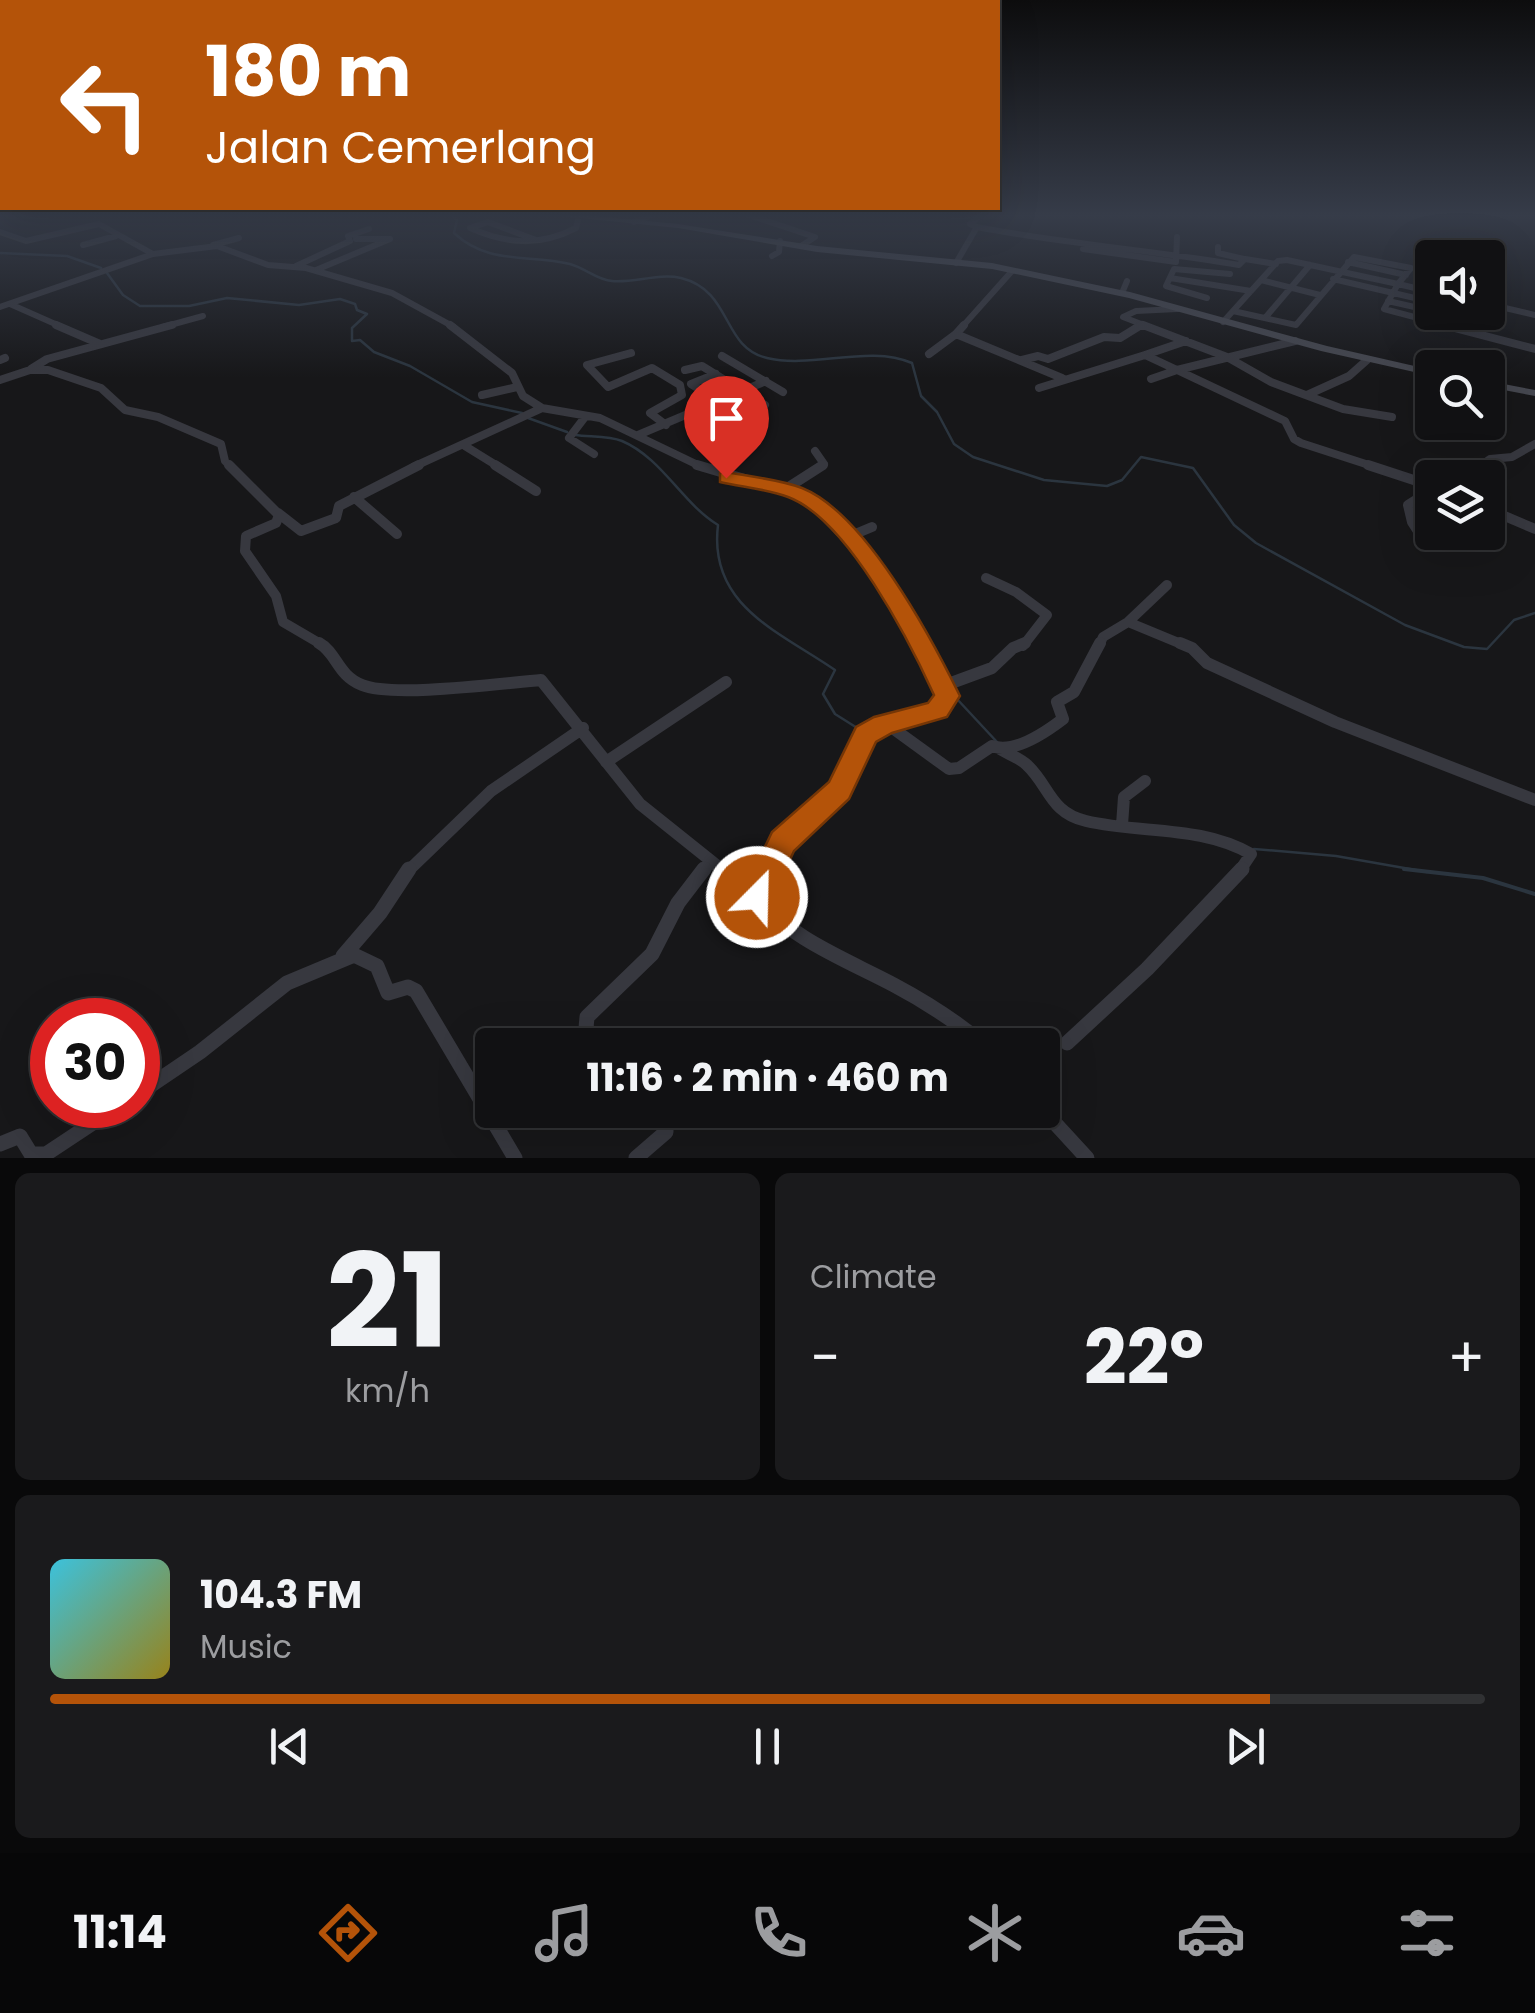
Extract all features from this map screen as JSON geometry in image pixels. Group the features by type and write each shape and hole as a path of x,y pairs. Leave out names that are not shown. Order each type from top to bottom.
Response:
{"street":[{"path":"0,306 109,269"},
{"path":"311,269 392,293 413,308 436,314 508,368 528,401 542,408 600,418 712,472 784,490 814,502 874,566 944,686 947,700 938,710 866,734 839,790 782,842 757,897"},
{"path":"1004,269 1122,294 1415,370"},
{"path":"1174,269 1167,287 1204,300 1235,269"},
{"path":"1185,269 1230,274"},
{"path":"1223,322 1271,269"},
{"path":"1264,318 1307,269"},
{"path":"1330,269 1415,288"},
{"path":"1379,269 1406,275 1384,309 1415,316"},
{"path":"929,354 956,334 1012,270"},
{"path":"1234,311 1296,326 1340,271"},
{"path":"1170,278 1251,291"},
{"path":"1333,279 1415,305"},
{"path":"1260,280 1320,294"},
{"path":"1122,294 1127,281"},
{"path":"1390,297 1415,300"},
{"path":"10,304 101,344"},
{"path":"1505,308 1535,315"},
{"path":"1177,309 1143,309 1122,318 1227,356 1271,382 1306,395 1343,408 1392,417"},
{"path":"30,370 43,360 203,316"},
{"path":"1022,360 1036,356 1048,359 1104,337 1120,338 1141,325"},
{"path":"1475,330 1503,333 1535,349"},
{"path":"956,334 1062,378"},
{"path":"1039,388 1187,340"},
{"path":"1151,379 1295,341"},
{"path":"89,348 97,359"},
{"path":"632,353 587,365 608,386 652,368 680,385 682,395 650,413 666,424"},
{"path":"1145,355 1285,421 1294,440 1415,482"},
{"path":"722,356 783,392"},
{"path":"1306,395 1349,376 1368,360"},
{"path":"685,370 698,366 765,405"},
{"path":"1,371 44,369 101,388 125,410 158,417 189,433 218,441 225,461 300,531 336,518 339,506 354,497 514,426 542,408"},
{"path":"1,371 16,370"},
{"path":"716,374 692,384 689,391 700,410 719,424"},
{"path":"638,434 766,381"},
{"path":"692,384 746,418"},
{"path":"482,396 517,387"},
{"path":"1505,388 1533,395"},
{"path":"586,418 569,438 594,454"},
{"path":"1489,460 1512,457 1535,444"},
{"path":"466,446 536,491"},
{"path":"784,490 824,464 815,451"},
{"path":"354,497 397,534"},
{"path":"1415,500 1408,505 1415,527"},
{"path":"278,513 276,523 246,536 245,551 276,596 283,622 297,634 325,646 348,679 365,687 396,690 538,679 549,686 640,804 778,918 826,950 964,1028"},
{"path":"1505,516 1535,529"},
{"path":"848,537 872,526"},
{"path":"944,686 996,666 1013,648 1023,646 1047,615 1028,599 986,578"},
{"path":"1000,749 1060,723 1063,716 1057,702 1074,692 1103,637 1128,622 1167,585"},
{"path":"1128,622 1192,648 1208,663 1335,722 1535,800"},
{"path":"606,762 726,682"},
{"path":"887,724 949,769 959,768 992,746 1000,749 1028,765 1046,795 1066,813 1091,824 1122,824 1202,837 1244,848 1251,854 1244,867 1170,945 1067,1043"},
{"path":"160,1079 287,983 343,956 380,913 412,864 492,791 583,728"},
{"path":"1122,824 1124,796 1145,781"},
{"path":"586,1028 587,1017 652,954 684,894 711,862"},
{"path":"343,956 371,961 390,994 408,987 416,990 475,1087"},
{"path":"0,1144 20,1136 31,1154 46,1154 85,1128"},
{"path":"499,1128 515,1158"},
{"path":"636,1158 666,1128"},
{"path":"1059,1128 1087,1158"}],"waterway":[{"path":"581,269 612,281 672,277 698,285 719,306 741,343 767,358 803,361 878,356 912,363 921,396 937,412 954,444 973,457 1044,480 1107,486 1122,480 1141,457 1193,468 1234,525 1256,543 1405,625 1464,647 1487,649 1514,620 1535,613"},
{"path":"107,273 123,295 140,306 189,306 227,298 299,305 340,299 355,304 357,310 367,314 352,328 352,341 360,340 374,352 410,366 472,402 522,413"},
{"path":"528,418 567,432"},
{"path":"575,435 617,439 636,449 718,525 718,553 724,576 736,596 771,629 835,670 823,694 835,714 862,731"},
{"path":"950,702 957,699 997,742"},
{"path":"1254,849 1336,856 1421,871"},
{"path":"1404,869 1421,871"},
{"path":"1421,871 1483,878 1535,894"},
{"path":"1421,871 1427,872"}],"route":[{"path":"726,478 797,493 825,512 874,566 928,656 947,696 938,710 884,724 866,734 839,790 782,842 757,897"}]}
